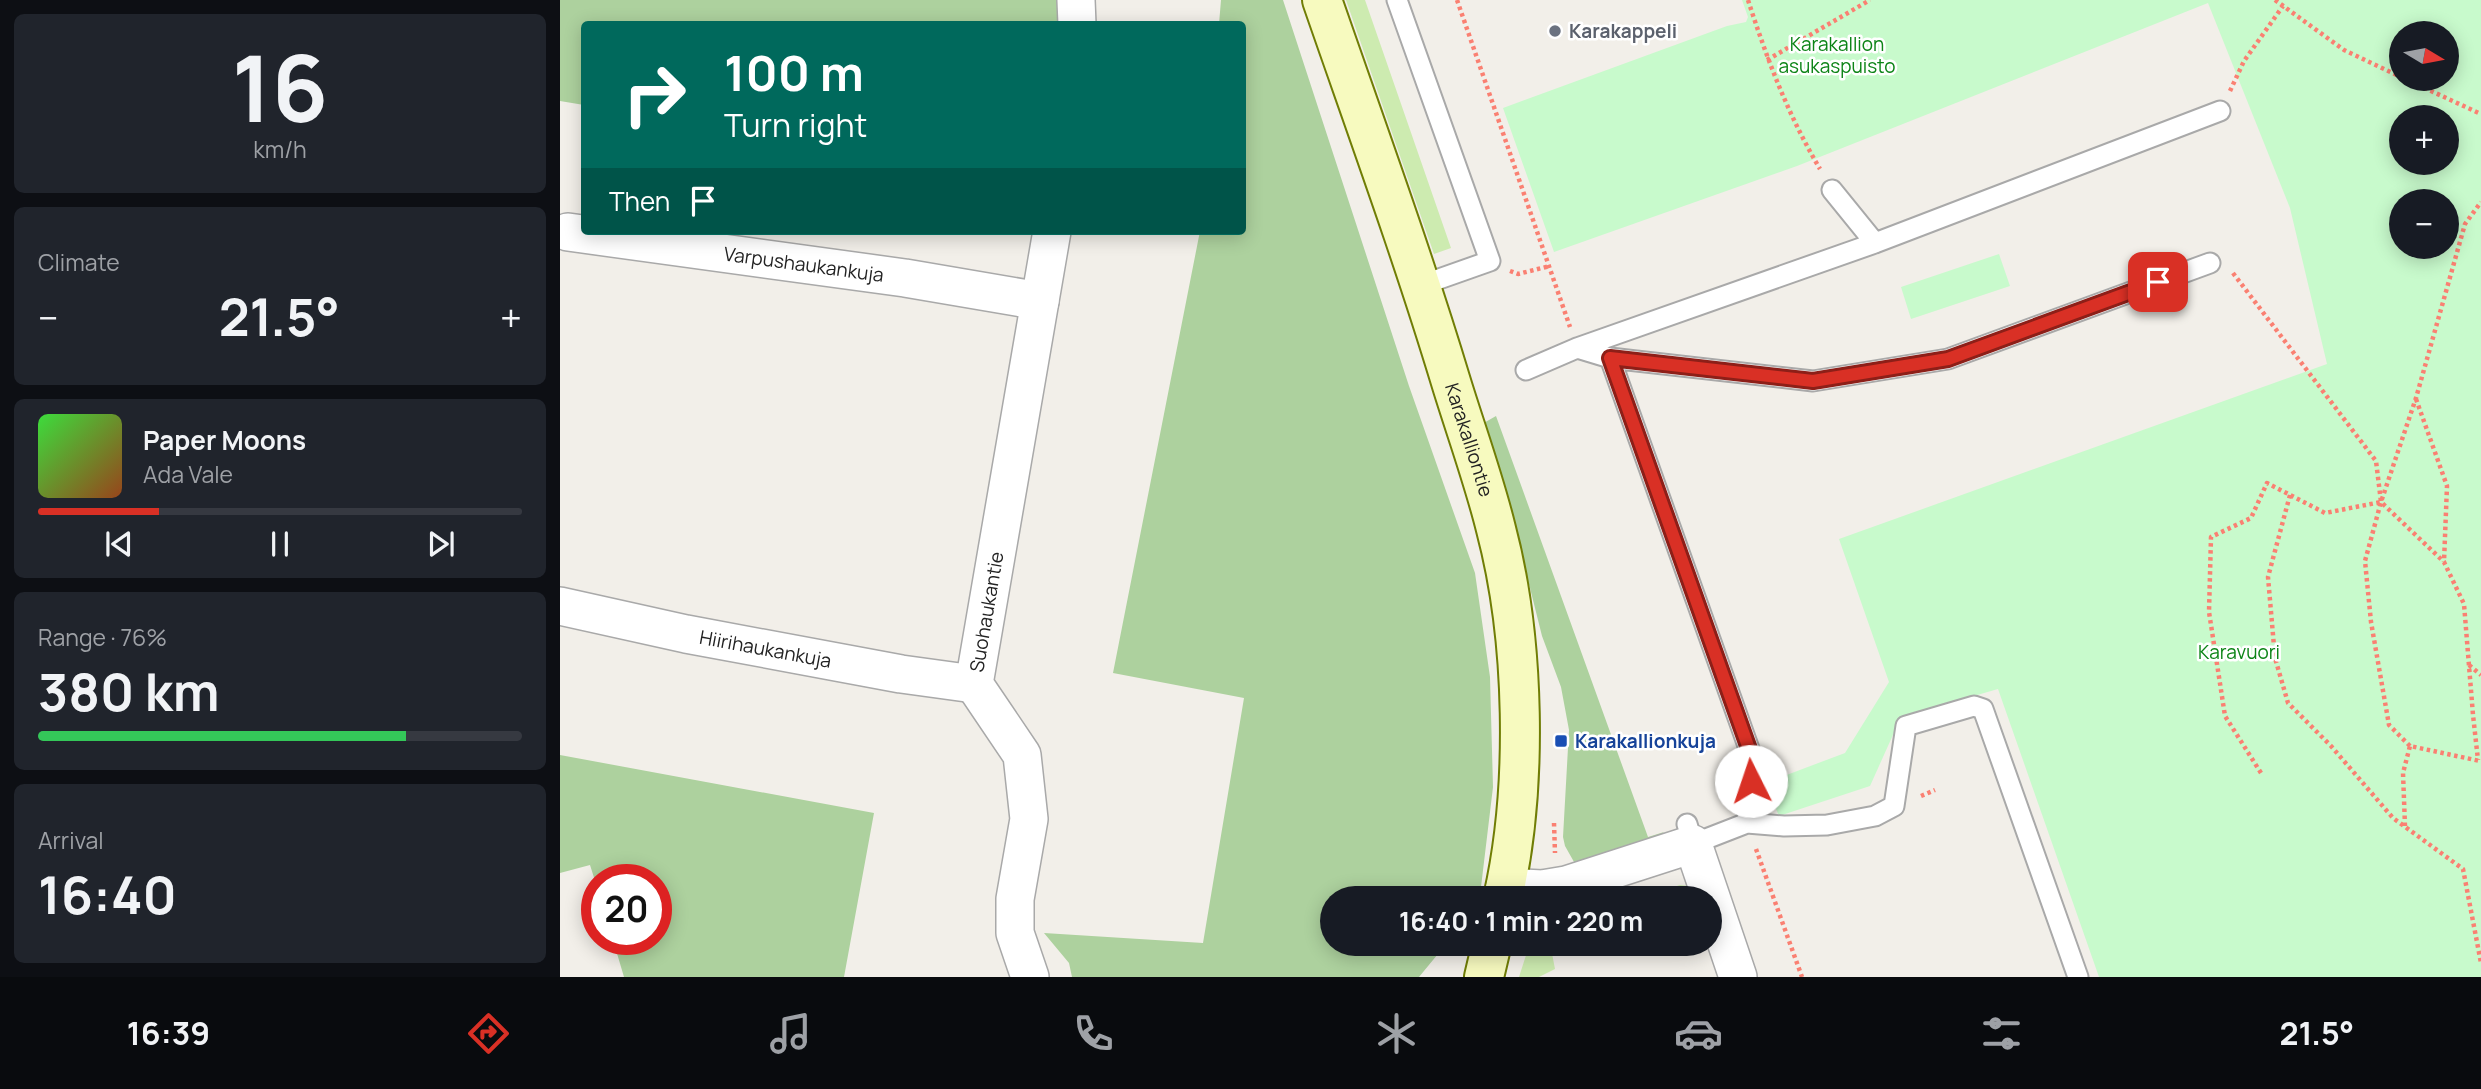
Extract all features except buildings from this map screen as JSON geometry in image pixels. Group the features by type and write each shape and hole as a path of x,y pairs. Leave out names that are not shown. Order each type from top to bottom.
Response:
{"street":[{"path":"1076,0 1077,21"},
{"name":"Karakalliontie","path":"1322,0 1422,285 1497,529 1509,587 1516,647 1518,790 1505,886"},
{"name":"Varpushaukankuja","path":"568,232 581,234"},
{"name":"Varpushaukankuja","path":"590,235 905,278 1040,301"},
{"name":"Suohaukantie","path":"1030,977 1015,933 1015,899 1029,819 1022,755 974,684 1051,235"},
{"name":"Hiirihaukankuja","path":"560,606 686,634 901,674 974,684"},
{"path":"1560,886 1690,834 1738,977"},
{"path":"1484,977 1489,956"}],"lane":[{"path":"1397,0 1490,261 1422,285"},
{"path":"1526,370 1577,348 1875,243 2221,111"},
{"path":"1832,190 1875,243"},
{"path":"1577,348 1610,358 1813,381 1948,359 2210,263"},
{"path":"1610,358 1753,760 1747,823"},
{"path":"1690,834 1747,823 1827,825 1875,816 1894,806 1906,726 1974,706 1983,709 2078,977"}],"path":[{"path":"1748,0 1767,60 1796,129 1832,190"},
{"path":"1767,60 1870,0"},
{"path":"2275,0 2344,50 2389,71"},
{"path":"2221,111 2244,61 2283,6"},
{"path":"2431,91 2481,114"},
{"path":"2232,273 2376,461 2381,502 2444,562 2464,604 2480,761 2410,746 2389,725 2371,622 2365,561 2381,502 2416,398 2465,224 2481,202"},
{"path":"1490,261 1518,274 1550,266"},
{"path":"2416,398 2447,486 2444,562"},
{"path":"2261,773 2225,716 2209,611 2211,537 2251,519 2267,483 2325,513 2381,502"},
{"path":"2290,495 2268,578 2275,658 2288,703 2332,746 2393,818 2463,869 2481,963"},
{"path":"2469,665 2481,675"},
{"path":"2404,826 2403,773 2410,746"},
{"path":"1554,823 1553,850 1558,858"}],"green space":[{"path":"560,0 1061,0 1064,21 581,21 581,104 560,101"},
{"path":"1221,0 1283,0 1409,386 1475,573 1490,677 1493,787 1481,886 1320,886 1320,956 1436,956 1419,977 1072,977 1069,963 1044,933 1203,943 1244,698 1113,673 1199,235 1246,235 1246,21 1219,21"},
{"path":"1346,0 1365,0 1451,248 1434,254"},
{"name":"Karavuori","path":"1742,0 2481,0 2481,977 2099,977 1998,689 1901,717 1870,786 1779,816 1765,783 1845,753 1889,682 1839,539 2327,364 2290,208 2208,3 1797,166 1554,252 1503,108 1727,26 1746,22 1748,17"},
{"path":"1999,254 2010,286 1911,319 1901,287"},
{"path":"1496,416 1648,837 1664,832 1646,848 1578,869 1563,837 1569,730 1561,687 1542,636 1482,424"},
{"path":"560,755 874,813 844,977 624,977 617,955 672,955 672,864 581,864 581,867 560,873"},
{"path":"1526,956 1552,956 1555,969 1539,977 1519,977"}],"place":[{"name":"Karakappeli","path":"1555,31"},
{"name":"Karakallionkuja","path":"1561,741"}],"route":[{"path":"1751,781 1753,760 1610,358 1813,381 1948,359 2158,282"}],"park label":[{"name":"Karakallion asukaspuisto","path":"1837,55"}]}
